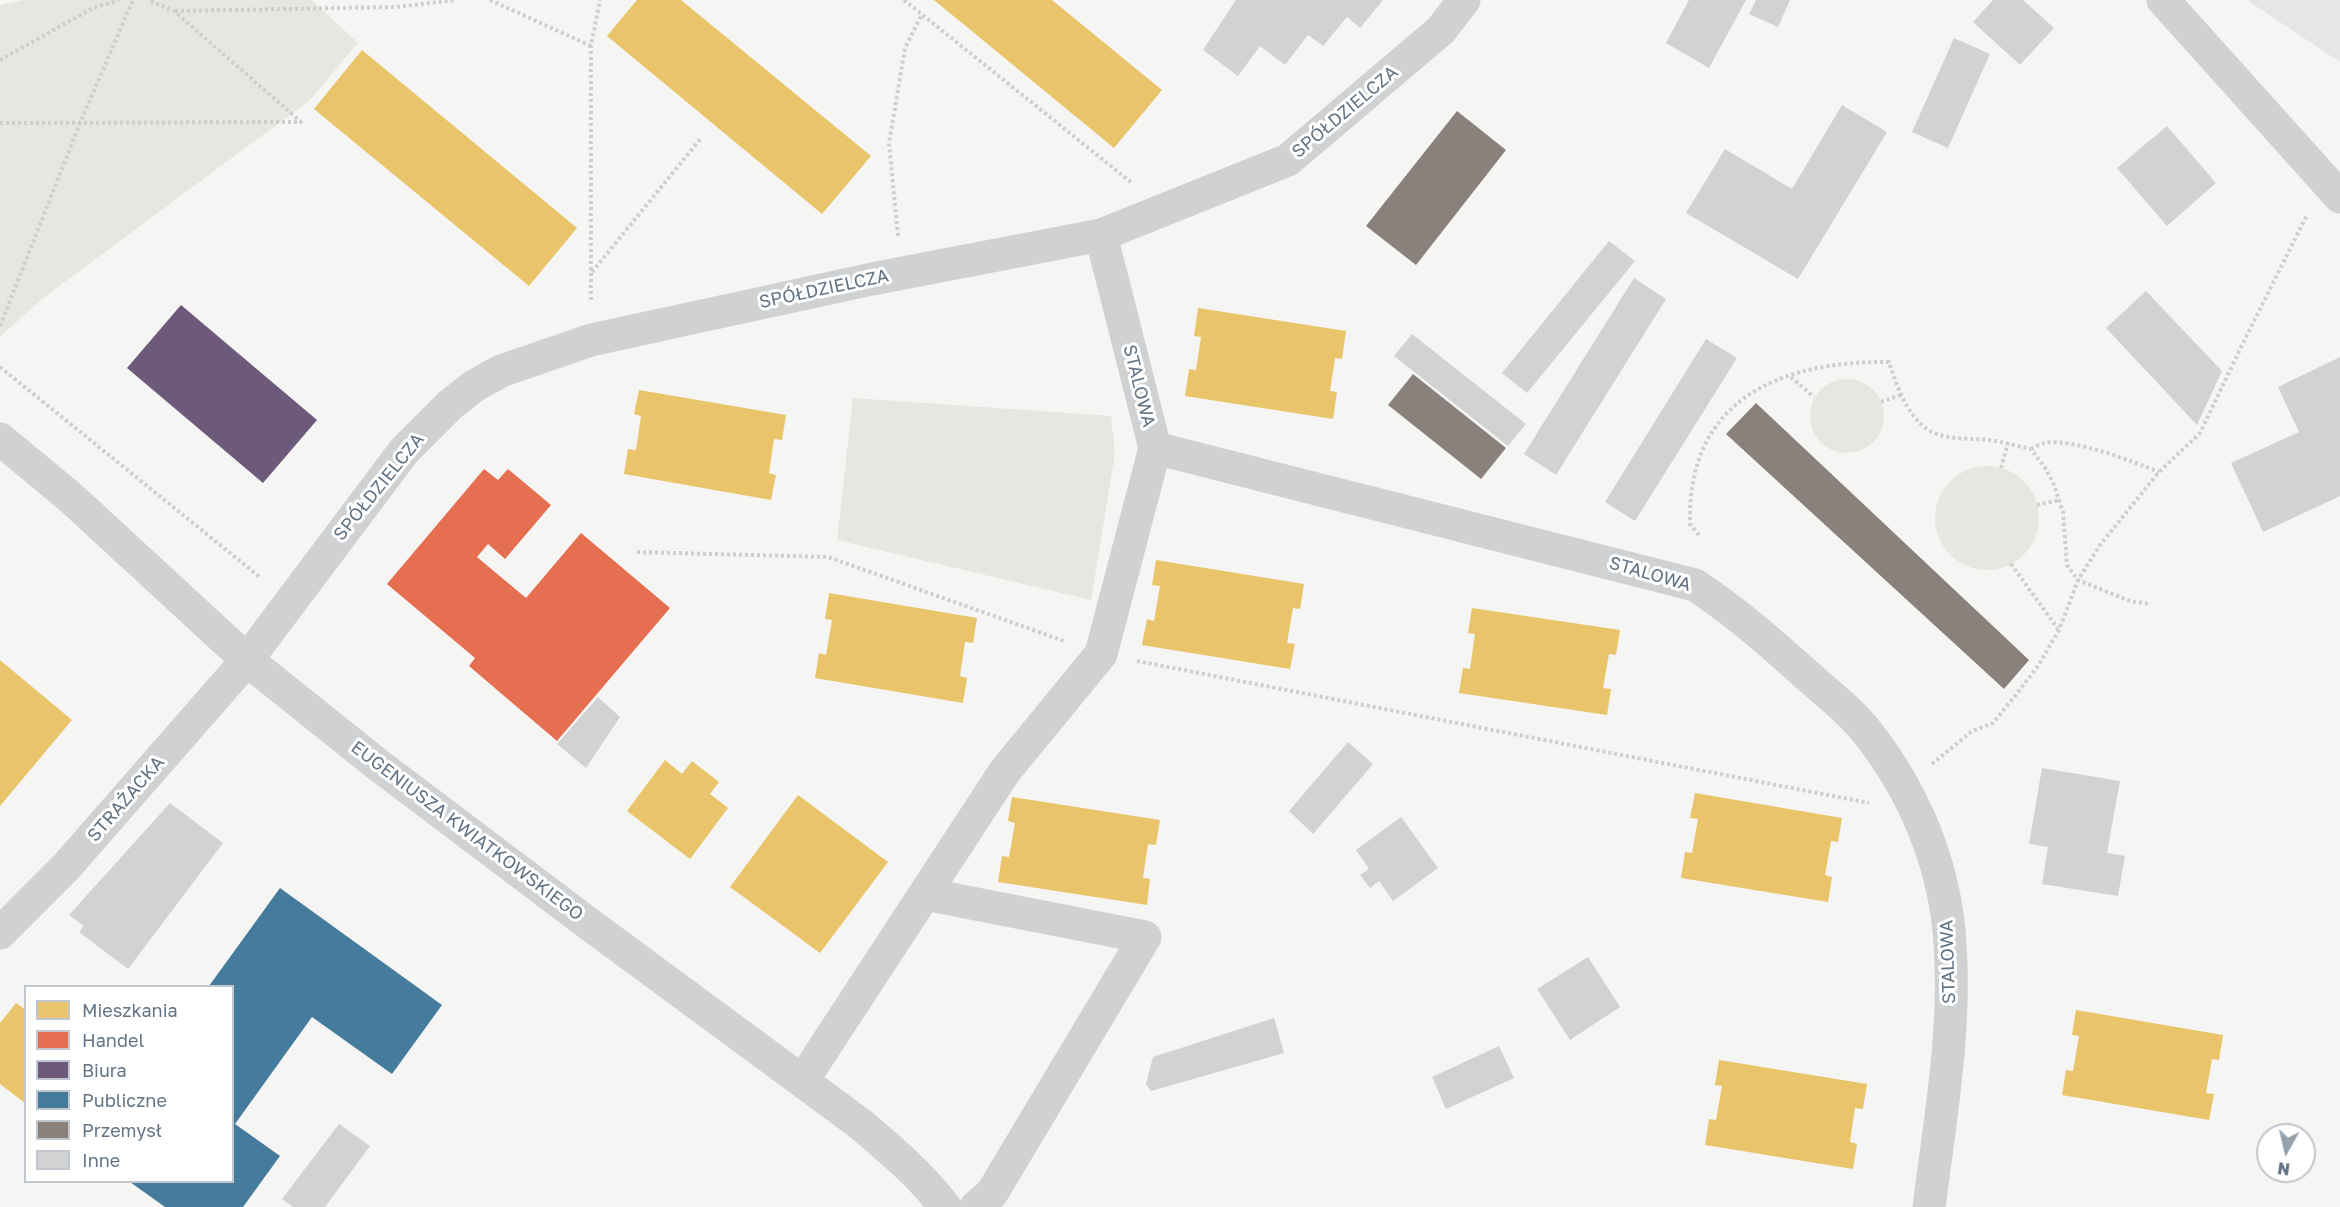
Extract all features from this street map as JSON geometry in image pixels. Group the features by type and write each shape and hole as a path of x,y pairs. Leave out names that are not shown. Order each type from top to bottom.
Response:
{"street":[{"name":"SPÓŁDZIELCZA","path":"247,660 404,451 450,405 474,386 501,371 591,340 901,273 1101,235 1288,160 1441,30 1464,0"},
{"path":"2163,0 2333,189"},
{"name":"STALOWA","path":"1101,235 1155,448 1695,585 1760,633 1866,730 1910,798 1928,838 1943,887 1950,945 1949,1051 1929,1207"},
{"name":"EUGENIUSZA KWIATKOWSKIEGO","path":"0,440 70,497 247,660 377,764 589,924 803,1080 902,1159 932,1189 945,1207"},
{"path":"803,1080 1005,771 1101,654 1155,448"},
{"name":"STRAŻACKA","path":"0,933 66,867 247,660"},
{"path":"925,894 1145,937 992,1193 976,1207"}],"path":[{"path":"0,60 93,8 119,0"},
{"path":"0,326 80,123 133,0"},
{"path":"0,123 301,122 174,11 148,0"},
{"path":"174,11 396,7 455,0"},
{"path":"490,0 591,46"},
{"path":"591,340 591,46 600,0"},
{"path":"904,0 1165,209"},
{"path":"901,273 888,142 905,48 922,14"},
{"path":"591,273 702,137"},
{"path":"637,552 828,557 1101,654 1910,798 1972,731 1993,723 2038,666 2059,630 2078,580 2100,545 2159,472 2200,433 2299,229 2333,189"},
{"path":"1699,535 1690,524 1689,502 1701,450 1715,428 1734,405 1757,390 1806,369 1838,364 1889,362 1903,394 1922,425 1938,435 2008,443 2031,449 2044,443 2074,445 2115,456 2159,472"},
{"path":"0,367 291,600"},
{"path":"1791,377 1814,397"},
{"path":"1881,402 1903,394"},
{"path":"2001,468 2008,443"},
{"path":"2031,449 2046,470 2059,500 2063,512 2067,565 2078,580 2130,601 2150,604"},
{"path":"2037,505 2059,500"},
{"path":"2011,564 2059,630"}],"shaded area":[{"path":"24,0 312,0 358,43 310,100 43,298 0,337 0,5"},
{"path":"2248,0 2340,0 2340,62 2250,2"},
{"path":"1847,379 1868,385 1878,395 1884,416 1878,437 1868,447 1847,453 1826,447 1816,437 1810,416 1816,395 1826,385"},
{"path":"853,398 1111,416 1115,453 1091,600 837,540"},
{"path":"1987,466 2007,470 2016,475 2030,489 2035,498 2039,518 2035,538 2030,547 2016,561 2007,566 1987,570 1967,566 1958,561 1944,547 1939,538 1935,518 1939,498 1944,489 1958,475 1967,470"}],"building: Mieszkania":[{"path":"637,0 681,0 871,156 822,214 607,36"},
{"path":"934,0 1052,0 1162,90 1114,148"},
{"path":"362,50 577,228 529,286 314,109"},
{"path":"1198,308 1346,331 1342,359 1335,358 1330,391 1337,392 1333,419 1185,396 1189,369 1196,370 1201,337 1194,336"},
{"path":"639,390 786,415 782,440 774,439 769,473 776,475 771,500 624,474 628,449 636,450 641,416 634,414"},
{"path":"1156,560 1304,584 1300,609 1293,608 1287,643 1295,644 1290,669 1142,645 1147,619 1154,621 1160,586 1152,585"},
{"path":"829,593 977,618 973,643 965,642 960,676 967,678 963,703 815,678 819,653 826,655 832,620 825,619"},
{"path":"1472,608 1620,630 1616,655 1609,654 1603,688 1611,689 1607,715 1459,693 1463,668 1470,669 1475,634 1468,633"},
{"path":"0,660 72,720 0,806"},
{"path":"665,760 682,774 692,761 719,782 710,794 728,808 690,859 627,811"},
{"path":"1695,793 1842,818 1838,842 1831,841 1825,875 1832,877 1828,902 1681,878 1685,852 1692,853 1698,819 1690,818"},
{"path":"798,795 888,862 820,953 730,887"},
{"path":"1012,797 1160,820 1156,845 1148,844 1143,878 1150,879 1147,905 998,882 1002,856 1009,857 1015,823 1008,821"},
{"path":"16,1003 24,1009 24,1102 0,1084 0,1023"},
{"path":"2076,1010 2223,1035 2219,1060 2212,1059 2206,1093 2214,1094 2209,1120 2062,1095 2066,1070 2073,1071 2079,1036 2072,1035"},
{"path":"1719,1060 1867,1084 1863,1109 1855,1108 1850,1142 1857,1144 1853,1169 1705,1145 1709,1119 1716,1120 1722,1086 1715,1085"}],"building: Handel":[{"path":"484,469 498,480 508,469 551,505 505,559 488,544 477,557 526,598 581,533 670,608 557,741 469,666 475,658 387,584"}],"building: Biura":[{"path":"181,305 317,420 263,483 127,368"}],"building: Publiczne":[{"path":"280,888 442,1005 392,1074 312,1017 235,1124 280,1156 243,1207 165,1207 131,1183 234,1183 234,985 210,985"}],"building: Przemysł":[{"path":"1457,111 1506,150 1416,265 1366,226"},
{"path":"1413,374 1506,448 1481,479 1388,405"},
{"path":"1756,403 2029,660 2004,689 1726,434"}],"building: Inne":[{"path":"1236,0 1383,0 1360,28 1347,17 1323,46 1308,35 1285,65 1260,46 1238,76 1203,50"},
{"path":"1689,0 1746,0 1709,68 1666,43"},
{"path":"1756,0 1790,0 1778,27 1749,14"},
{"path":"1993,0 2023,0 2054,28 2020,65 1973,22"},
{"path":"1954,38 1990,54 1948,148 1912,132"},
{"path":"1842,105 1887,132 1798,279 1686,213 1725,149 1792,189"},
{"path":"2167,126 2216,183 2167,226 2117,168"},
{"path":"1609,241 1635,261 1527,393 1502,373"},
{"path":"1634,278 1666,299 1556,475 1524,454"},
{"path":"2146,291 2222,371 2197,425 2106,328"},
{"path":"1412,334 1526,424 1508,446 1394,356"},
{"path":"1706,339 1737,358 1635,521 1605,502"},
{"path":"2340,357 2340,496 2263,532 2231,463 2299,432 2278,387"},
{"path":"598,697 620,717 586,768 557,744"},
{"path":"1348,742 1373,764 1313,834 1289,811"},
{"path":"2042,768 2120,781 2107,853 2125,856 2118,896 2042,884 2048,847 2029,844"},
{"path":"170,803 223,843 128,969 79,932 84,926 69,915"},
{"path":"1401,817 1438,868 1393,901 1379,881 1370,888 1360,875 1369,869 1356,850"},
{"path":"1588,957 1620,1007 1570,1040 1537,989"},
{"path":"1274,1018 1284,1053 1151,1091 1146,1084 1153,1057"},
{"path":"1499,1046 1514,1078 1446,1109 1432,1077"},
{"path":"339,1124 370,1146 325,1207 293,1207 282,1199"}]}
